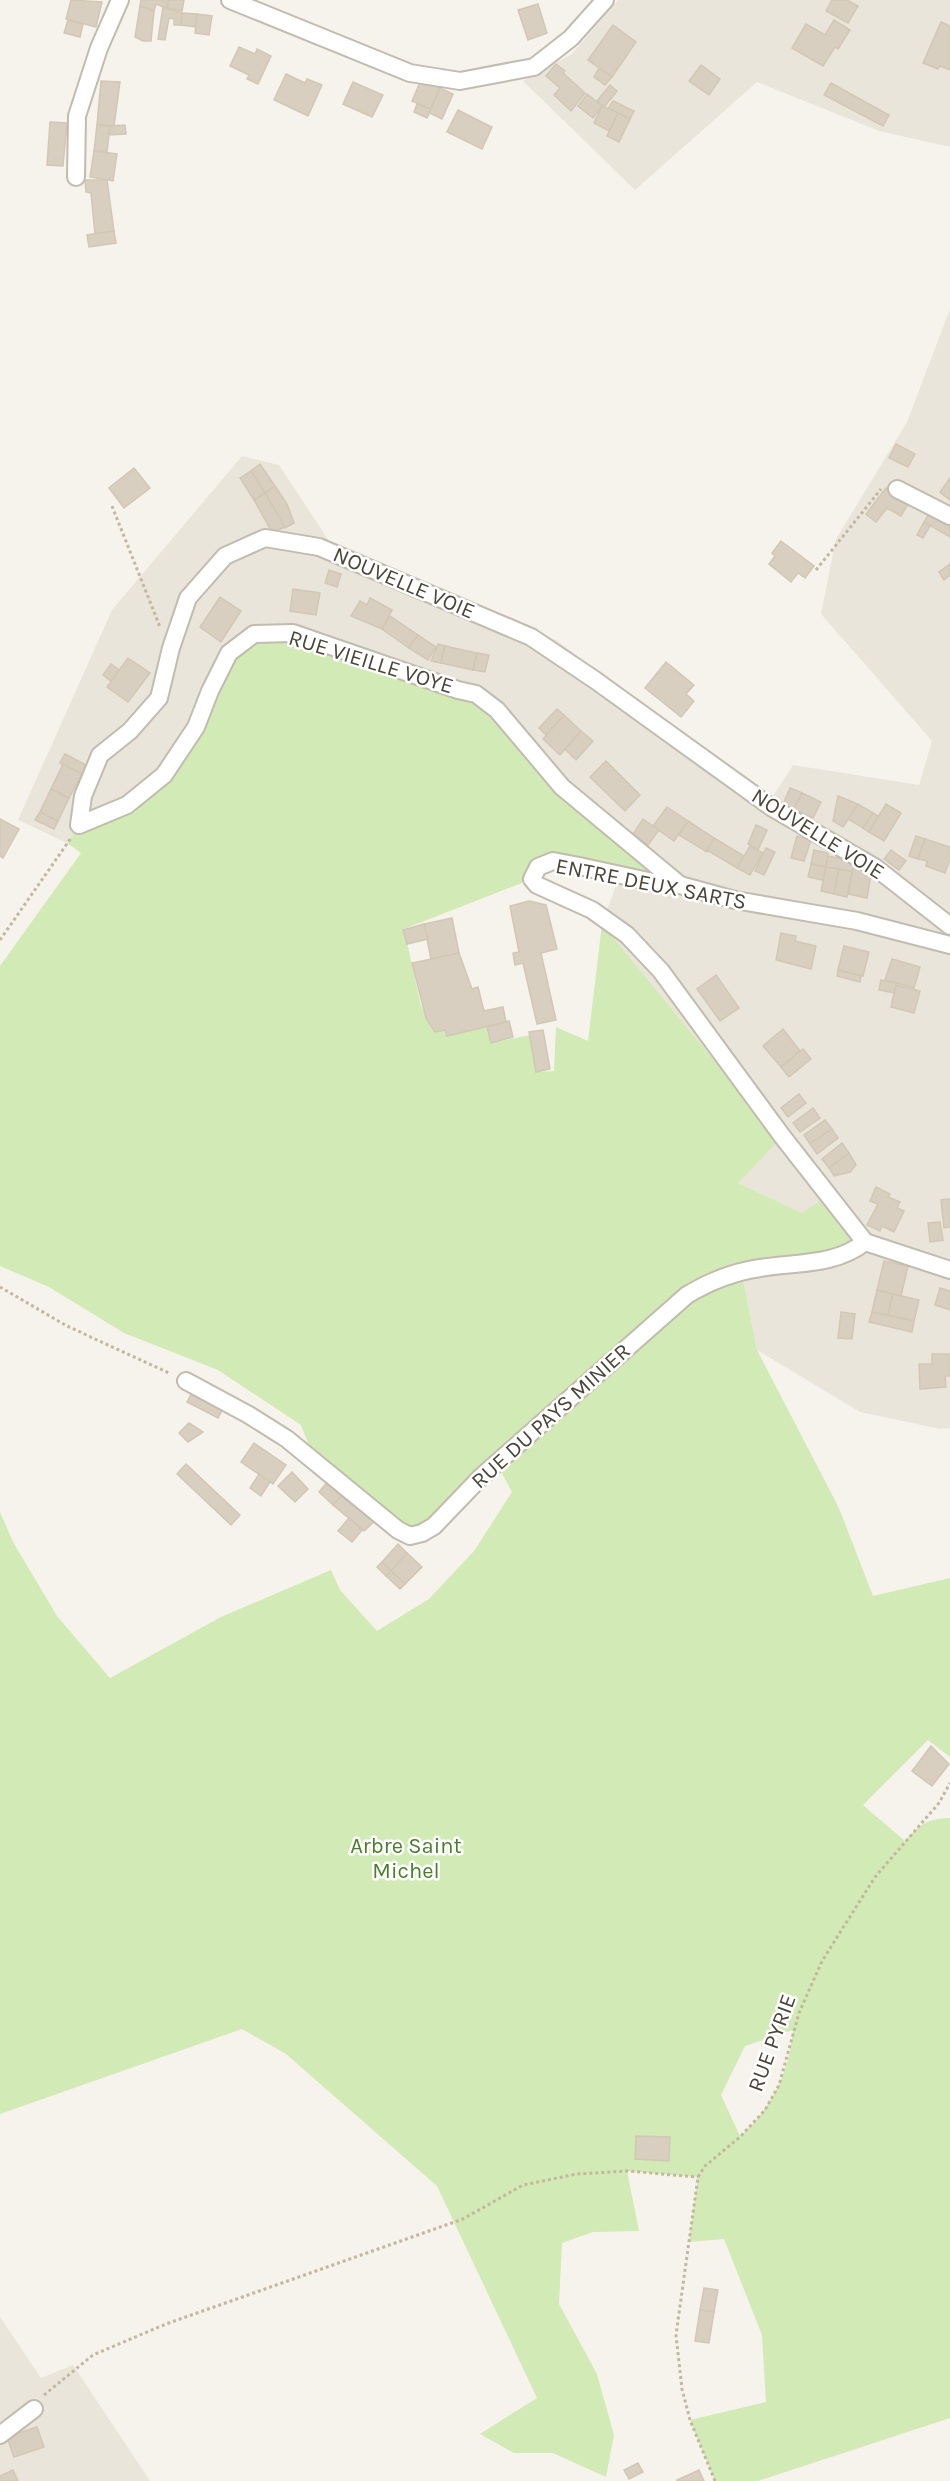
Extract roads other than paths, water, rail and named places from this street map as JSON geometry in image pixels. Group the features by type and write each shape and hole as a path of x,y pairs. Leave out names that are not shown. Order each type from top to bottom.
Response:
{"street":[{"path":"76,177 77,116 99,48 120,0"},
{"path":"230,0 410,73 460,81 534,67 571,38 605,0"},
{"path":"897,489 950,516"},
{"name":"NOUVELLE VOIE","path":"79,825 83,796 100,755 130,731 159,699 171,648 188,598 225,556 266,538 320,547 531,637 596,680 771,807 876,868 950,926"},
{"name":"RUE VIEILLE VOYE","path":"79,825 127,805 164,775 196,727 210,691 229,653 254,634 293,633 458,690 476,694 496,710 562,787 680,885"},
{"name":"ENTRE DEUX SARTS","path":"865,1242 782,1136 661,971 627,935 592,910 537,885 532,879 538,867 553,861 662,884 680,885 735,900 857,921 950,945"},
{"path":"865,1242 950,1270"},
{"name":"RUE DU PAYS MINIER","path":"186,1381 249,1415 287,1439 398,1530 410,1536 434,1526 481,1477 694,1291 708,1282 738,1272 829,1260 855,1250 865,1242"},
{"path":"0,2435 34,2409"}],"park label":[{"name":"Arbre Saint Michel","path":"406,1859"}]}
